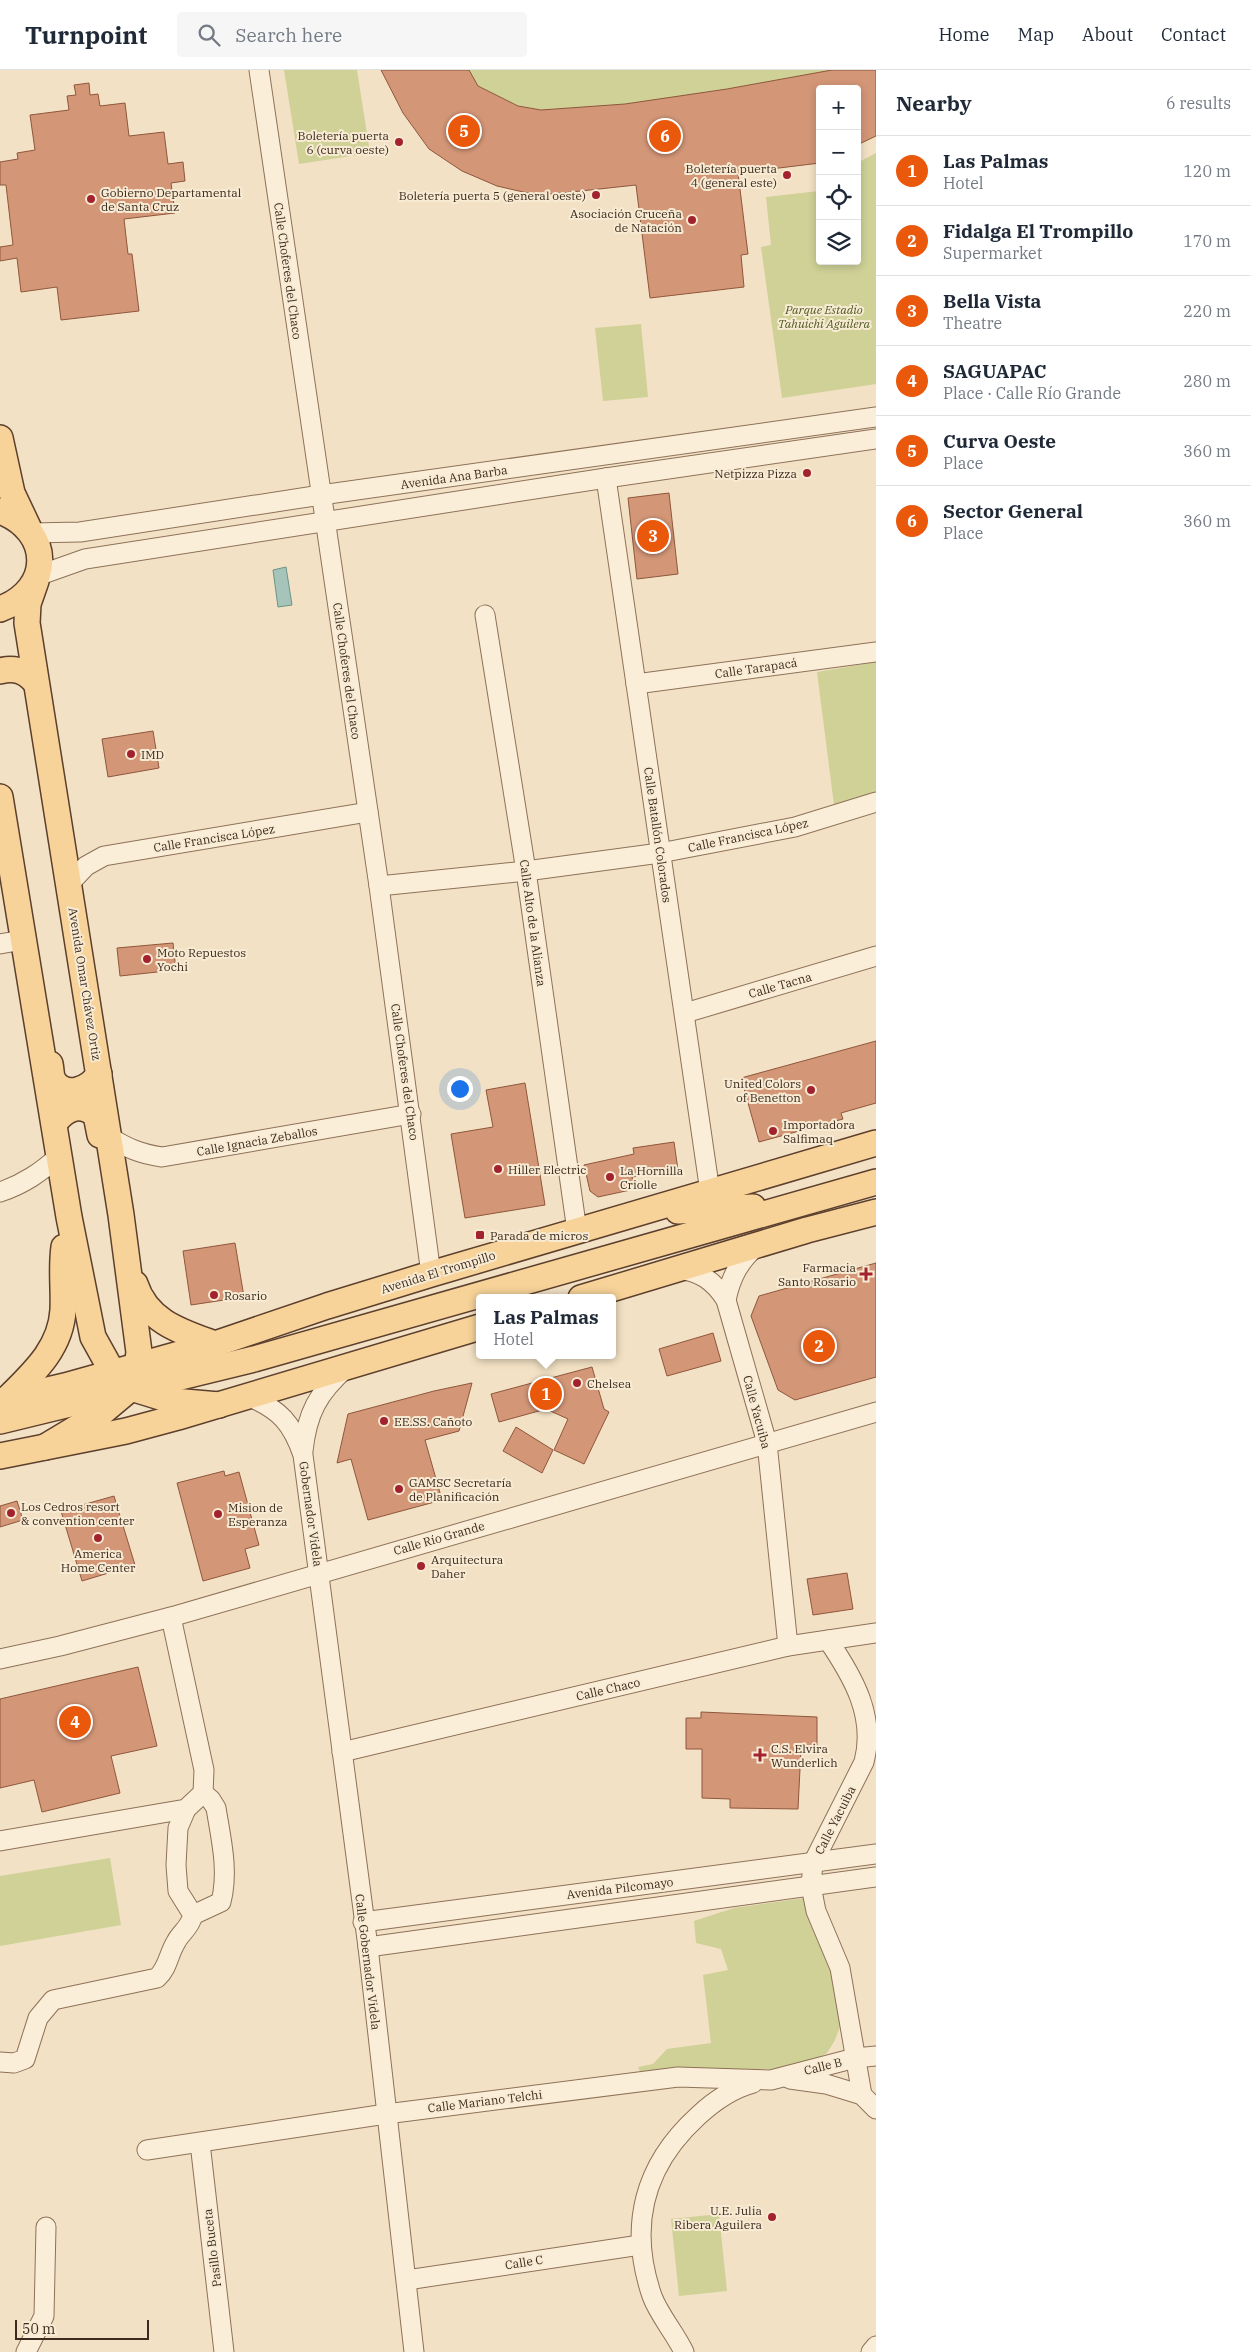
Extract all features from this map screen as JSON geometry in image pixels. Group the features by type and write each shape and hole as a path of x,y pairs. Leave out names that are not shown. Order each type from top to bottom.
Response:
{"main road":[{"path":"0,438 12,493 31,531"},
{"path":"0,512 16,518 31,531"},
{"name":"Avenida Omar Chávez Ortiz","path":"31,531 39,554 36,579 28,604 27,623 70,883 138,1328 127,1375"},
{"path":"0,609 15,604 27,594 36,579"},
{"path":"0,671 12,669 21,671 36,683"},
{"path":"0,797 12,942 41,1019 53,1080 61,1087 72,1090 83,1089 93,1083 99,1074"},
{"path":"30,989 55,1122 68,1217 93,1337 127,1375 173,1401 219,1405"},
{"path":"55,1122 63,1112 74,1107 88,1108 96,1115 109,1186 119,1202"},
{"name":"Avenida El Trompillo","path":"1,1406 127,1375 327,1306 876,1143"},
{"name":"Avenida El Trompillo","path":"483,1294 876,1182"},
{"path":"639,1214 800,1204"},
{"path":"593,1294 876,1212"},
{"path":"1,1406 34,1372 54,1345 62,1313 63,1254 68,1217"},
{"path":"127,1259 136,1289 147,1307 162,1322 215,1344"},
{"name":"Avenida El Trompillo","path":"127,1375 254,1359 476,1296"},
{"path":"0,1456 126,1431 250,1397 476,1328"},
{"path":"45,1447 100,1414 127,1375"}],"street":[{"name":"Calle Choferes del Chaco","path":"259,70 379,886 431,1274"},
{"name":"Avenida Ana Barba","path":"31,531 80,532 876,417"},
{"path":"835,423 838,445"},
{"name":"Avenida Ana Barba","path":"36,579 85,559 606,478 876,439"},
{"path":"625,453 628,475"},
{"name":"Calle Batallón Colorados","path":"606,478 710,1192"},
{"name":"Calle Alto de la Alianza","path":"485,615 526,872 578,1231"},
{"name":"Calle Tarapacá","path":"636,684 876,652"},
{"name":"Calle Francisca López","path":"379,886 526,872 660,852 795,827 876,802"},
{"name":"Calle Francisca López","path":"70,883 86,866 104,856 368,812"},
{"name":"Calle Tacna","path":"685,1013 876,956"},
{"name":"Calle Ignacia Zeballos","path":"108,1136 127,1148 144,1154 162,1157 410,1114"},
{"path":"0,1192 22,1184 40,1173 59,1156"},
{"path":"726,1300 733,1274 748,1253 758,1245"},
{"name":"Calle Yacuiba","path":"676,1269 694,1272 711,1281 726,1300 767,1443 788,1646"},
{"name":"Gobernador Videla","path":"303,1455 305,1430 314,1405 328,1384 348,1367"},
{"name":"Gobernador Videla","path":"250,1397 269,1405 285,1418 296,1435 303,1455 320,1573"},
{"name":"Calle Río Grande","path":"0,1659 60,1646 171,1617 876,1412"},
{"name":"Calle Gobernador Videla","path":"320,1573 363,1922 368,1947 414,2352"},
{"path":"0,2062 14,2063 24,2059 38,2018 53,2000 157,1978 164,1971 176,1942 191,1924 193,1915 178,1891 176,1865 178,1828 186,1809 203,1793 204,1770 171,1617"},
{"name":"Calle Chaco","path":"342,1752 788,1646 876,1633"},
{"name":"Calle Yacuiba","path":"828,1640 845,1665 860,1693 868,1726 869,1744 864,1762 813,1863 811,1886 816,1911 840,1968 862,2095"},
{"path":"193,1915 221,1902 225,1885 225,1870 216,1808 203,1793"},
{"path":"0,1841 186,1809"},
{"name":"Avenida Pilcomayo","path":"363,1922 876,1854"},
{"name":"Avenida Pilcomayo","path":"368,1947 876,1877"},
{"name":"Calle B","path":"771,2080 855,2058 876,2056"},
{"name":"Calle Mariano Telchi","path":"147,2150 386,2114 678,2077 771,2080"},
{"path":"684,2352 653,2297 640,2245 643,2213 649,2186 660,2160 675,2138 711,2104 738,2087 771,2080 786,2079 826,2084 862,2095 876,2109"},
{"name":"Pasillo Buceta","path":"200,2143 224,2352"},
{"path":"33,2347 44,2316 46,2226"},
{"name":"Calle C","path":"407,2280 640,2245"},
{"path":"871,2352 876,2346"}],"green space":[{"path":"284,70 357,70 370,153 299,164"},
{"path":"382,70 876,70 861,85 816,85 816,163 587,190"},
{"name":"Parque Estadio Tahuichi Aguilera","path":"876,153 876,384 782,398 761,247 771,245 766,197 816,191 816,265 861,265 861,161"},
{"path":"641,324 648,397 603,401 595,328"},
{"path":"876,662 876,794 834,805 817,672"},
{"path":"110,1858 121,1925 0,1946 0,1876"},
{"path":"804,1898 830,1960 841,2024 835,2040 827,2053 805,2065 791,2069 693,2069 641,2074 638,2067 653,2064 667,2049 711,2043 703,1975 728,1970 721,1949 696,1943 694,1921 734,1908"},
{"path":"719,2214 727,2291 679,2296 671,2219"}],"water":[{"path":"286,567 292,605 278,607 273,570"}],"building":[{"path":"381,70 469,70 478,86 518,106 541,110 625,104 727,89 832,70 876,70 876,136 861,143 861,85 816,85 816,163 738,173 748,254 741,255 744,287 650,298 636,185 553,194 532,194 497,186 462,171 429,149 403,113"},
{"name":"Gobierno Departamental de Santa Cruz","path":"89,83 90,95 98,94 100,106 125,103 129,136 164,132 168,164 183,162 185,181 171,183 175,213 124,219 128,254 132,254 139,311 61,320 57,287 21,292 17,258 0,261 0,247 13,245 6,185 0,185 0,162 18,159 17,153 35,150 30,115 69,110 67,96 76,95 74,85"},
{"path":"669,493 678,574 637,579 628,498"},
{"name":"IMD","path":"153,731 159,768 108,777 102,739"},
{"name":"Moto Repuestos Yochi","path":"173,943 176,970 120,976 117,948"},
{"path":"876,1041 876,1103 841,1113 843,1119 759,1142 741,1078"},
{"name":"Hiller Electric","path":"525,1083 545,1205 465,1218 451,1134 493,1127 486,1090"},
{"path":"674,1142 678,1170 632,1177 635,1189 598,1197 590,1191 584,1165 634,1154 633,1148"},
{"path":"235,1243 244,1297 191,1305 183,1251"},
{"path":"876,1263 876,1377 795,1400 778,1390 751,1316 759,1296"},
{"path":"713,1333 721,1361 667,1376 659,1349"},
{"path":"592,1367 604,1409 609,1412 584,1464 554,1450 568,1419 546,1409 499,1422 491,1394"},
{"path":"472,1383 459,1431 425,1440 442,1500 368,1520 351,1459 337,1463 348,1414"},
{"path":"516,1427 553,1450 542,1473 503,1451"},
{"name":"Mision de Esperanza","path":"224,1471 225,1476 239,1472 259,1545 245,1549 250,1568 203,1581 177,1483"},
{"name":"America Home Center","path":"114,1496 135,1565 82,1581 61,1511"},
{"name":"Los Cedros resort & convention center","path":"17,1501 23,1520 0,1527 0,1506"},
{"path":"847,1573 853,1609 813,1615 807,1579"},
{"path":"138,1667 157,1746 111,1756 120,1793 42,1812 34,1780 0,1788 0,1699"},
{"path":"701,1712 817,1717 817,1749 801,1749 798,1809 730,1808 730,1799 702,1798 702,1749 686,1749 686,1718 701,1718"}],"place":[{"name":"Curva Oeste","path":"464,131"},
{"name":"Sector General","path":"665,136"},
{"name":"Boletería puerta 6 (curva oeste)","path":"399,142"},
{"name":"Boletería puerta 4 (general este)","path":"787,175"},
{"name":"Boletería puerta 5 (general oeste)","path":"596,195"},
{"name":"Gobierno Departamental de Santa Cruz","path":"91,199"},
{"name":"Asociación Cruceña de Natación","path":"692,220"},
{"name":"Netpizza Pizza","path":"807,473"},
{"name":"Bella Vista","path":"653,536"},
{"name":"IMD","path":"131,754"},
{"name":"Moto Repuestos Yochi","path":"147,959"},
{"name":"United Colors of Benetton","path":"811,1090"},
{"name":"Importadora Salfimaq","path":"773,1131"},
{"name":"Hiller Electric","path":"498,1169"},
{"name":"La Hornilla Criolle","path":"610,1177"},
{"name":"Parada de micros","path":"480,1235"},
{"name":"Farmacia Santo Rosario","path":"866,1274"},
{"name":"Rosario","path":"214,1295"},
{"name":"Fidalga El Trompillo","path":"819,1346"},
{"name":"Chelsea","path":"577,1383"},
{"name":"Las Palmas","path":"546,1394"},
{"name":"EE.SS. Cañoto","path":"384,1421"},
{"name":"GAMSC Secretaría de Planificación","path":"399,1489"},
{"name":"Los Cedros resort & convention center","path":"11,1513"},
{"name":"Mision de Esperanza","path":"218,1514"},
{"name":"America Home Center","path":"98,1538"},
{"name":"Arquitectura Daher","path":"421,1566"},
{"name":"SAGUAPAC","path":"75,1722"},
{"name":"C.S. Elvira Wunderlich","path":"760,1755"},
{"name":"U.E. Julia Ribera Aguilera","path":"772,2217"}]}
